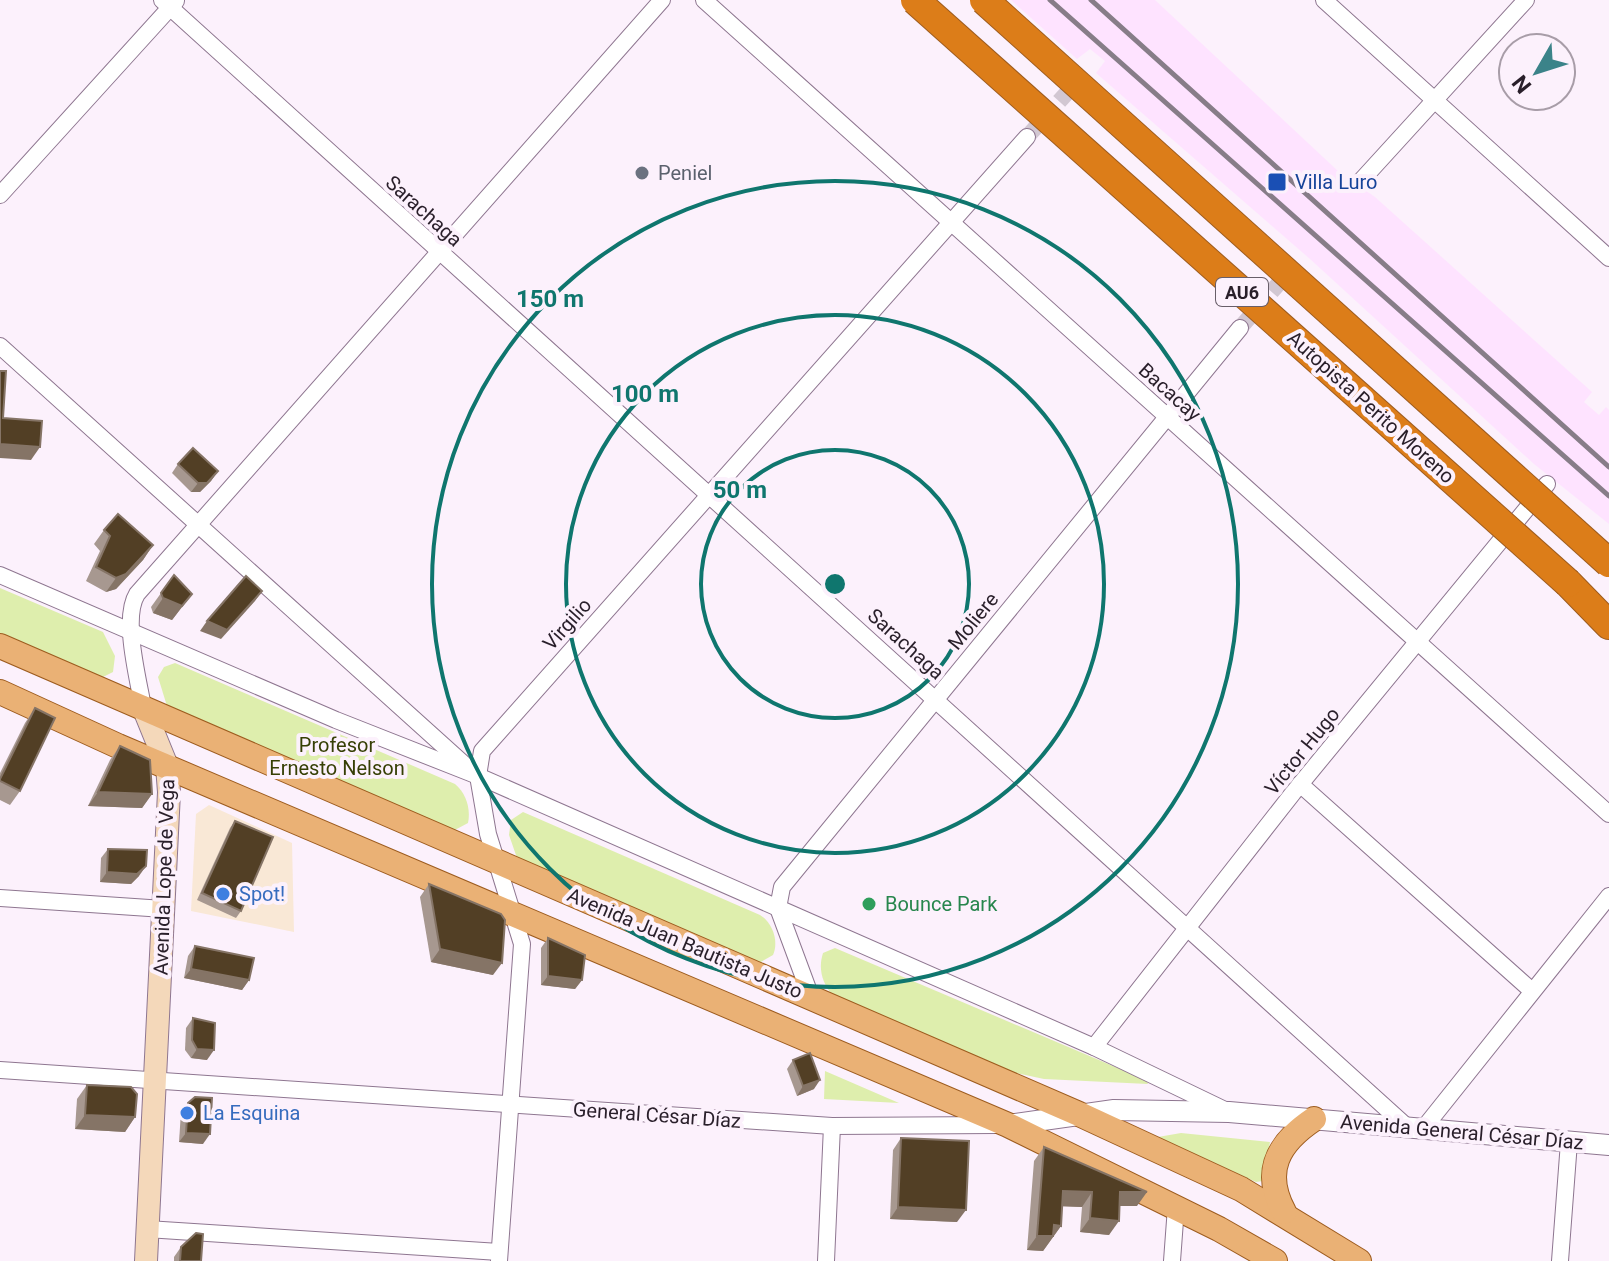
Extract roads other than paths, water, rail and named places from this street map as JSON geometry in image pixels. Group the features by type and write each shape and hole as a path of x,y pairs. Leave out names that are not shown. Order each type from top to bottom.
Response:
{"highway":[{"name":"Autopista Perito Moreno","path":"915,0 1568,583 1609,625"},
{"name":"AU6","path":"984,0 1609,563"}],"main road":[{"name":"Avenida Juan Bautista Justo","path":"0,646 1079,1114 1241,1189 1284,1212 1359,1261"},
{"name":"Avenida Juan Bautista Justo","path":"0,692 1008,1125 1176,1207 1275,1261"},
{"name":"Avenida Lope de Vega","path":"143,707 167,766 164,909 146,1261"},
{"path":"1284,1212 1274,1189 1274,1165 1291,1135 1314,1119"}],"street":[{"name":"Avenida Lope de Vega","path":"143,707 131,631 131,604 137,594 662,0"},
{"name":"Bacacay","path":"704,0 1419,639 1609,814"},
{"path":"1324,0 1609,258"},
{"path":"1359,183 1526,0"},
{"name":"Sarachaga","path":"169,3 1187,927 1415,1128"},
{"path":"0,195 169,3"},
{"name":"Virgilio","path":"478,776 482,751 492,738 1027,137"},
{"name":"Moliere","path":"778,908 782,887 1240,328"},
{"path":"0,346 478,776 495,861 522,944 499,1256 147,1229"},
{"name":"Víctor Hugo","path":"1094,1047 1300,784 1547,484"},
{"path":"0,575 478,776 539,806 1094,1047 1229,1112"},
{"path":"1300,784 1532,991"},
{"path":"1415,1128 1609,896"},
{"path":"0,898 164,909"},
{"path":"778,908 811,997"},
{"name":"General César Díaz","path":"0,1070 832,1126 1008,1125 1114,1110 1229,1112 1314,1119"},
{"name":"Avenida General César Díaz","path":"1314,1119 1609,1145"},
{"path":"826,1261 832,1126"},
{"path":"1560,1261 1569,1142"},
{"path":"1172,1261 1176,1207"}],"tunnel":[{"path":"1027,137 1074,85"},
{"path":"1240,328 1280,282"}],"railway":[{"path":"1050,0 1609,496"},
{"path":"1091,0 1609,467"}],"place":[{"name":"Peniel","path":"642,173"},
{"name":"Villa Luro","path":"1277,182"},
{"name":"Spot!","path":"223,894"},
{"name":"Bounce Park","path":"869,904"},
{"name":"La Esquina","path":"187,1113"}],"park label":[{"name":"Profesor Ernesto Nelson","path":"337,756"}]}
